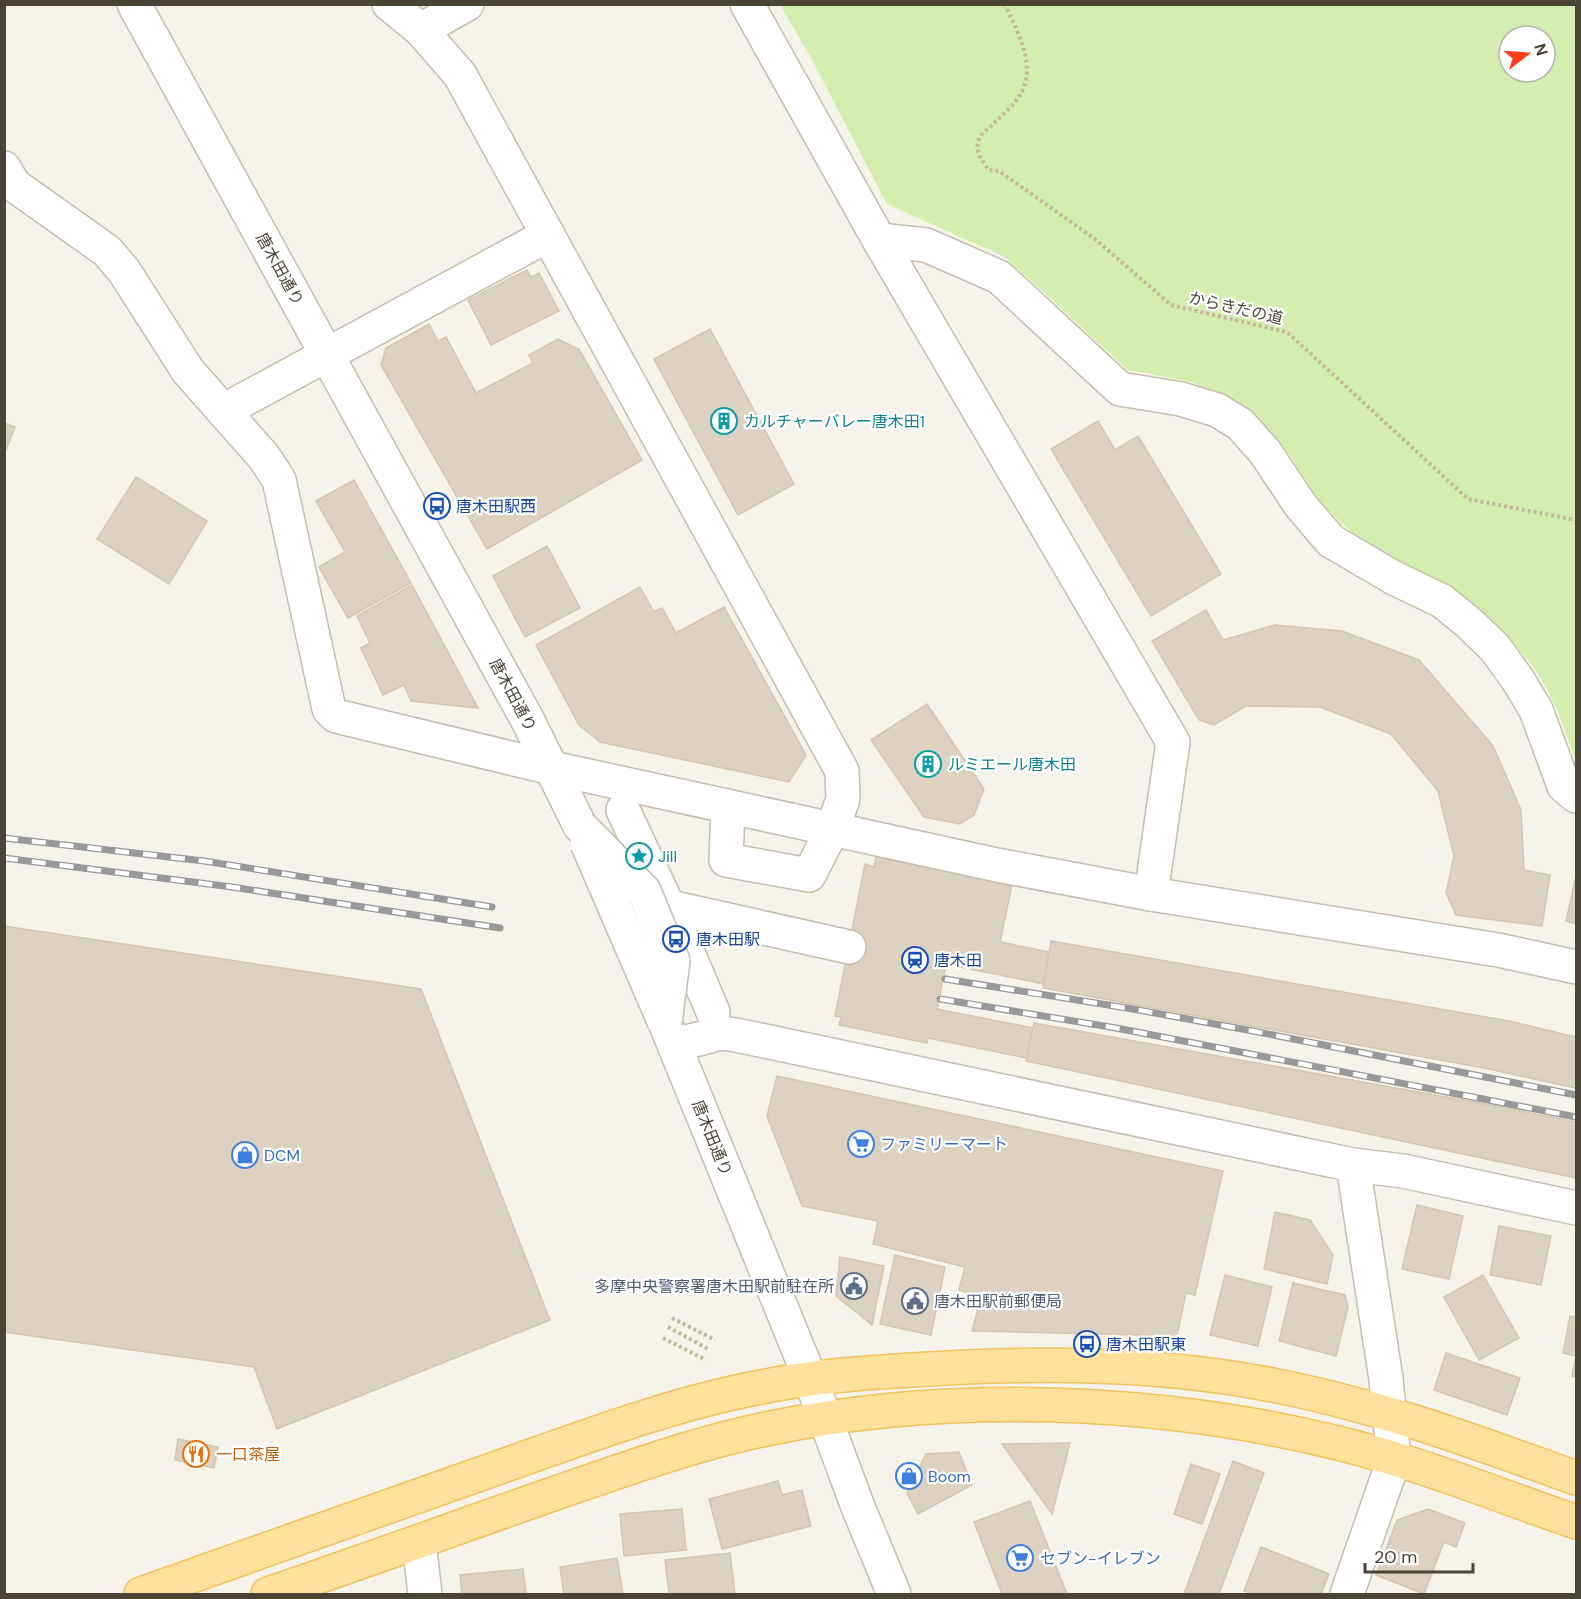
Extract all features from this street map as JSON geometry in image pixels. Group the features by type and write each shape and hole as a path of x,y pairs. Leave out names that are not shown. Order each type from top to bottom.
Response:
{"main road":[{"path":"141,1594 612,1428 704,1400 810,1378 974,1365 1062,1365 1160,1370 1275,1385 1391,1413 1576,1478"},
{"path":"268,1594 627,1468 729,1438 824,1419 893,1411 983,1405 1061,1406 1156,1412 1267,1427 1394,1459 1576,1522"}],"street":[{"name":"唐木田通り","path":"134,4 557,779 609,822 670,1034 810,1378 824,1419 894,1594"},
{"path":"389,4 421,30 460,75 843,771 843,799 832,830 809,875 726,860 728,807"},
{"path":"421,30 467,4"},
{"path":"747,4 879,240 1173,742 1151,894"},
{"path":"4,168 14,185 107,251 124,271 189,371 264,457 279,480 329,709 336,716 557,779 728,807 1151,894 1498,950 1576,968"},
{"path":"223,411 548,235"},
{"path":"879,240 926,245 999,277 1120,389 1181,399 1216,410 1240,424 1265,452 1301,506 1331,541 1394,578 1442,601 1495,648 1536,710 1564,786 1576,796"},
{"path":"609,822 664,906 713,1012"},
{"path":"664,906 849,946"},
{"path":"670,1034 736,1035 1353,1165 1402,1171 1576,1208"},
{"path":"1347,1594 1394,1459 1391,1413 1353,1165"},
{"path":"419,1542 425,1594"}],"path":[{"name":"からきだの道","path":"1004,4 1013,21 1028,65 1020,97 980,137 978,147 980,160 989,170 999,171 1095,239 1171,305 1287,332 1468,499 1576,520"},
{"path":"672,1318 715,1340"},
{"path":"668,1327 710,1350"},
{"path":"663,1338 706,1360"}],"green space":[{"path":"780,5 1576,5 1576,761 1557,709 1545,685 1529,661 1505,634 1463,596 1357,537 1320,503 1290,456 1247,408 1192,382 1128,370 1005,257 887,204 810,56"}],"building":[{"path":"527,270 531,277 539,273 559,311 491,345 468,300"},
{"path":"429,324 438,341 446,337 476,393 533,363 529,355 558,339 579,349 642,460 487,549 381,365 386,348"},
{"name":"カルチャーバレー唐木田1","path":"710,329 794,484 738,515 654,359"},
{"path":"1098,421 1115,450 1138,436 1221,574 1151,616 1051,449"},
{"path":"4,423 15,427 4,455"},
{"path":"136,477 207,521 169,584 97,539"},
{"path":"354,480 411,583 348,618 319,567 345,552 316,501"},
{"path":"547,546 580,608 525,637 493,576"},
{"path":"412,585 478,708 411,701 404,685 383,695 361,648 370,643 357,616"},
{"path":"640,587 654,612 662,608 676,633 724,607 806,755 789,782 600,742 579,725 536,645"},
{"path":"1206,610 1223,640 1275,625 1342,631 1419,660 1493,746 1521,810 1524,870 1550,875 1542,926 1456,915 1446,893 1454,856 1438,791 1391,734 1320,707 1246,706 1214,725 1199,720 1152,641"},
{"name":"ルミエール唐木田","path":"927,704 984,789 974,815 960,824 924,817 871,740"},
{"path":"876,857 1012,885 1000,942 1050,952 1044,984 946,964 937,1009 1033,1028 1027,1058 928,1038 927,1043 839,1025 841,1017 835,1016 865,864 874,867"},
{"path":"1576,876 1576,924 1566,921"},
{"name":"DCM","path":"4,926 421,989 550,1320 277,1429 254,1367 4,1332"},
{"path":"1051,941 1509,1021 1576,1037 1576,1088 1484,1068 1043,988"},
{"path":"1034,1023 1576,1122 1576,1178 1026,1061"},
{"path":"777,1076 1223,1171 1195,1295 1186,1293 1177,1336 972,1331 981,1297 959,1290 965,1267 873,1244 878,1221 802,1206 767,1116"},
{"path":"1417,1205 1463,1216 1449,1279 1402,1269"},
{"path":"1275,1212 1310,1220 1333,1255 1327,1284 1264,1269"},
{"path":"1499,1226 1551,1236 1541,1285 1490,1275"},
{"path":"895,1255 945,1267 931,1335 880,1324"},
{"path":"840,1257 884,1266 872,1325 836,1296"},
{"path":"1225,1275 1272,1287 1258,1346 1210,1335"},
{"path":"1483,1275 1519,1338 1479,1360 1444,1297"},
{"path":"1293,1283 1345,1295 1348,1307 1336,1356 1279,1341"},
{"path":"1570,1316 1576,1317 1576,1356 1563,1353"},
{"path":"1446,1353 1520,1378 1507,1415 1434,1390"},
{"path":"1576,1356 1576,1377 1572,1376"},
{"name":"一口茶屋","path":"178,1439 218,1447 214,1468 175,1460"},
{"path":"1070,1443 1052,1514 1002,1444"},
{"path":"959,1452 972,1485 918,1514 907,1493 926,1454"},
{"path":"1233,1461 1264,1473 1219,1594 1184,1594"},
{"path":"1191,1464 1220,1474 1202,1524 1174,1514"},
{"path":"778,1481 782,1495 802,1490 811,1526 722,1549 709,1499"},
{"name":"セブン-イレブン","path":"1030,1501 1067,1594 1002,1594 974,1522"},
{"path":"682,1509 686,1550 624,1556 620,1514"},
{"path":"1428,1509 1465,1523 1456,1547 1444,1542 1424,1594 1376,1575 1397,1520"},
{"path":"1261,1547 1329,1574 1321,1594 1254,1594 1244,1591"},
{"path":"730,1553 735,1594 669,1594 665,1560"},
{"path":"617,1558 623,1594 564,1594 560,1567"},
{"path":"523,1569 526,1594 462,1594 460,1575"}],"railway":[{"path":"4,838 204,861 492,907"},
{"path":"4,858 232,887 500,928"},
{"path":"945,979 1253,1031 1576,1095"},
{"path":"940,999 1116,1028 1576,1117"}],"place":[{"name":"カルチャーバレー唐木田1","path":"724,421"},
{"name":"唐木田駅西","path":"437,506"},
{"name":"ルミエール唐木田","path":"928,764"},
{"name":"Jill","path":"639,856"},
{"name":"唐木田駅","path":"676,939"},
{"name":"唐木田","path":"915,960"},
{"name":"ファミリーマート","path":"861,1144"},
{"name":"DCM","path":"245,1155"},
{"name":"多摩中央警察署唐木田駅前駐在所","path":"854,1286"},
{"name":"唐木田駅前郵便局","path":"915,1301"},
{"name":"唐木田駅東","path":"1087,1344"},
{"name":"一口茶屋","path":"196,1454"},
{"name":"Boom","path":"909,1476"},
{"name":"セブン-イレブン","path":"1020,1558"}]}
